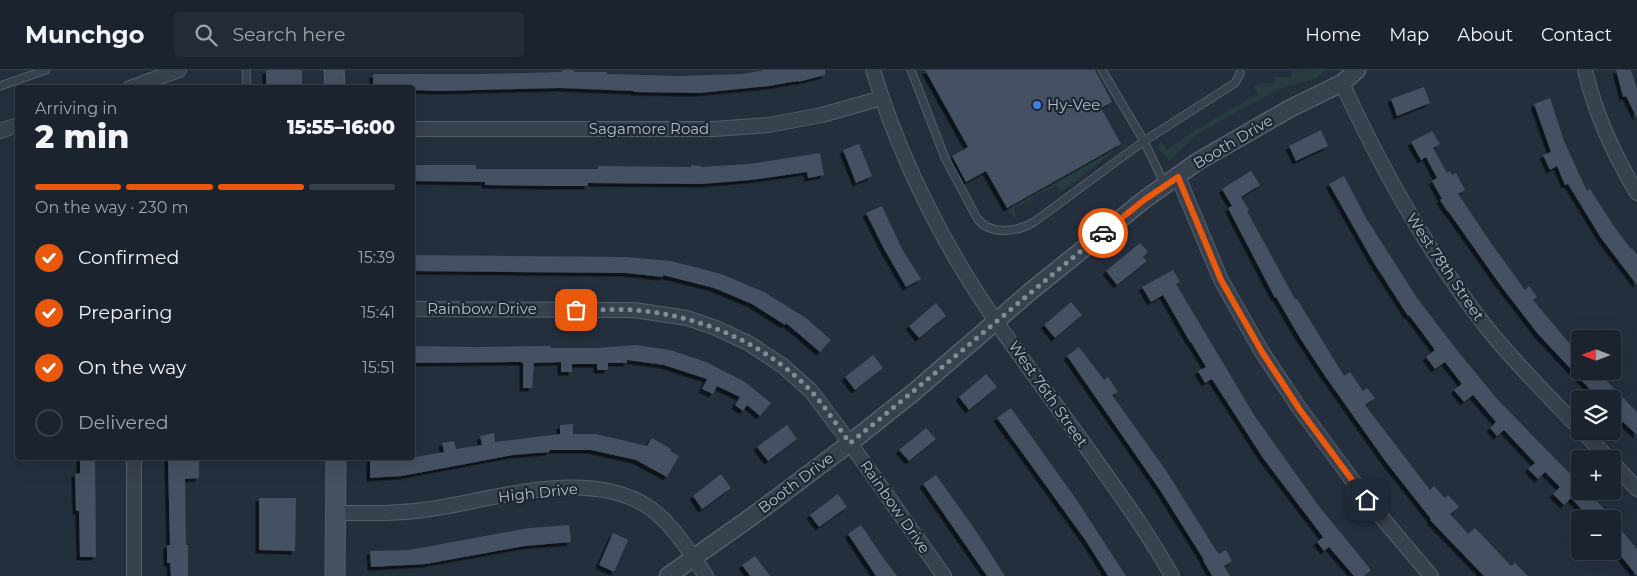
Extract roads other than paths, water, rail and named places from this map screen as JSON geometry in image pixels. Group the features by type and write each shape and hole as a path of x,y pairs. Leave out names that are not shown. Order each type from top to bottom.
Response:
{"main road":[{"path":"334,70 335,85"},
{"path":"335,576 336,460"}],"street":[{"path":"135,85 162,73 180,70"},
{"name":"West 76th Street","path":"874,70 882,98 921,191 940,230 962,268 996,321 1114,486 1172,576"},
{"name":"Booth Drive","path":"668,576 850,443 1144,200 1197,162 1289,109 1342,83 1357,70"},
{"path":"1585,70 1597,110 1616,156 1637,193"},
{"name":"West 78th Street","path":"1342,83 1378,160 1397,194 1455,285 1525,373 1571,420"},
{"name":"Sagamore Road","path":"415,129 714,129 769,124 822,115 882,98"},
{"path":"0,131 15,126"},
{"path":"1171,181 1221,280 1262,352 1300,410 1367,500 1431,576"},
{"name":"Rainbow Drive","path":"415,309 634,310 687,318 716,328 750,344 783,366 811,391 944,576"},
{"name":"West 78th Street","path":"1591,440 1600,450"},
{"path":"134,460 134,576"},
{"path":"1621,472 1637,489"},
{"name":"High Drive","path":"335,513 394,514 514,494 565,488 620,493 648,507 669,526 706,576"}],"lane":[{"path":"0,86 46,70"},
{"path":"246,70 247,85"},
{"path":"911,70 945,158 977,218 990,228 1016,230 1026,226 1144,141 1234,82 1240,74 1240,70"},
{"path":"1102,70 1144,141 1171,181"}],"place":[{"name":"Hy-Vee","path":"1037,105"}]}
